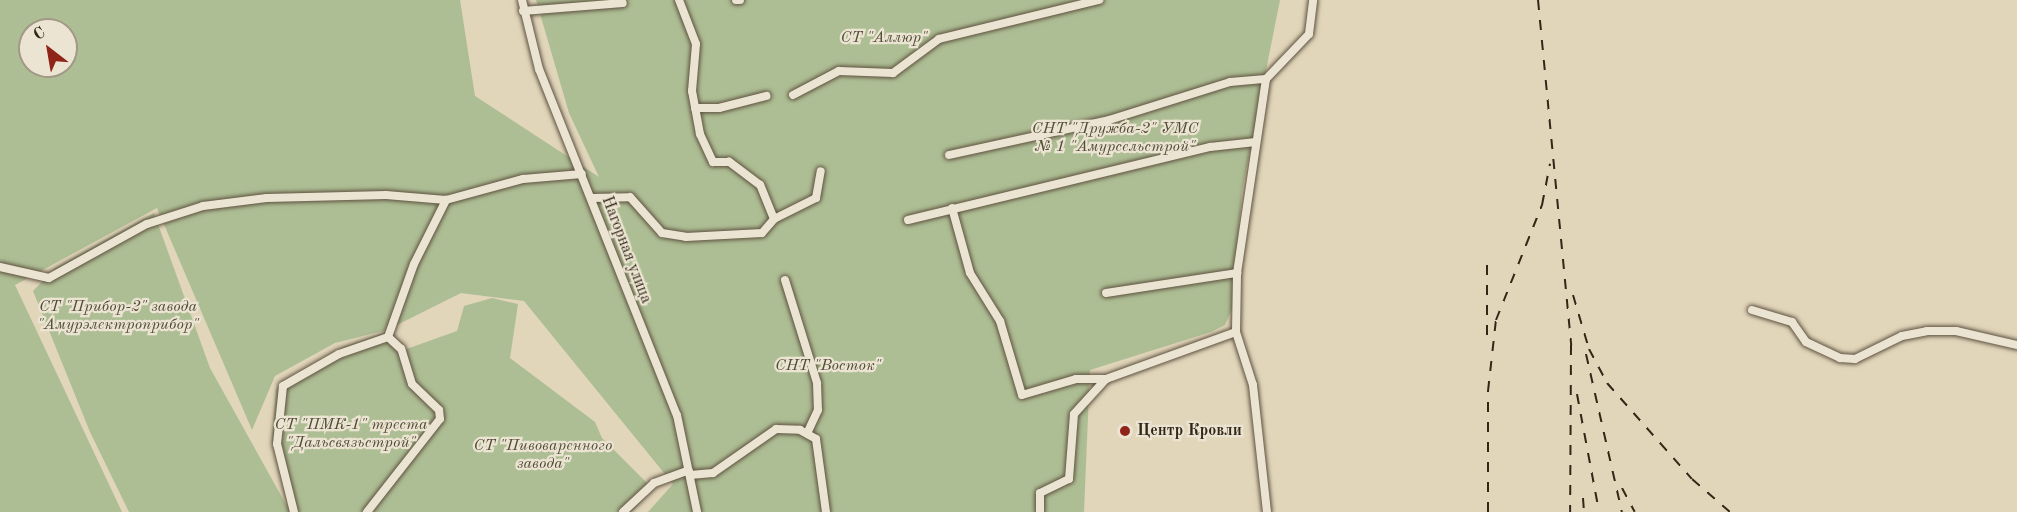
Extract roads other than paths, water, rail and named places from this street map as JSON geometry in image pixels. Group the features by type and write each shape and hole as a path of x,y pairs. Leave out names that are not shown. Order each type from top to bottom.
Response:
{"street":[{"name":"Нагорная улица","path":"522,0 539,69 677,415 697,512"},
{"path":"679,0 696,44 695,108 713,162 729,162 760,185 774,219"},
{"path":"793,95 838,71 893,73 939,39 1099,0"},
{"path":"1267,512 1253,385 1236,332 1237,273 1244,255 1256,142 1266,80 1309,34 1313,0"},
{"path":"523,10 623,3"},
{"path":"949,155 1110,120 1230,82 1266,80"},
{"path":"695,108 719,108 766,96"},
{"path":"908,220 1210,147 1256,142"},
{"path":"591,198 630,197 662,233 686,237 762,233 774,219 816,198 821,171"},
{"path":"0,267 49,278 147,224 203,206 386,195 446,200 523,179 582,174"},
{"path":"388,337 414,264 446,200"},
{"path":"952,208 970,273 1000,321 1016,389 1022,395 1076,379 1106,379 1236,332"},
{"path":"1106,293 1237,273"},
{"path":"785,280 817,383 818,410 807,434"},
{"path":"1752,310 1792,322 1806,342 1840,358 1855,360 1902,336 1927,331 1956,331 2017,345"},
{"path":"294,512 277,444 283,386 339,354 388,337"},
{"path":"367,512 440,419 439,410 412,384 401,349 388,337"},
{"path":"1040,512 1040,493 1070,479 1074,414 1106,379"},
{"path":"623,512 654,483 689,472 712,473 776,429 807,434 816,439 826,512"}],"railway":[{"path":"1538,0 1571,345 1570,512"},
{"path":"1488,512 1488,391 1496,320 1542,205 1550,164"},
{"path":"1487,265 1487,337"},
{"path":"1573,295 1589,349 1607,383 1692,479 1730,512"},
{"path":"1586,354 1622,512"},
{"path":"1577,394 1599,512"},
{"path":"1622,488 1635,512"},
{"path":"1583,498 1584,512"}],"place":[{"name":"Центр Кровли","path":"1125,431"}],"park label":[{"name":"СТ \"Аллюр\"","path":"884,38"},
{"name":"СНТ \"Дружба-2\" УМС № 1 \"Амурсельстрой\"","path":"1115,138"},
{"name":"СТ \"Прибор-2\" завода \"Амурэлектроприбор\"","path":"118,316"},
{"name":"СНТ \"Восток\"","path":"828,366"},
{"name":"СТ \"ПМК-1\" треста \"Дальсвязьстрой\"","path":"351,434"},
{"name":"СТ \"Пивоваренного завода\"","path":"543,455"}]}
